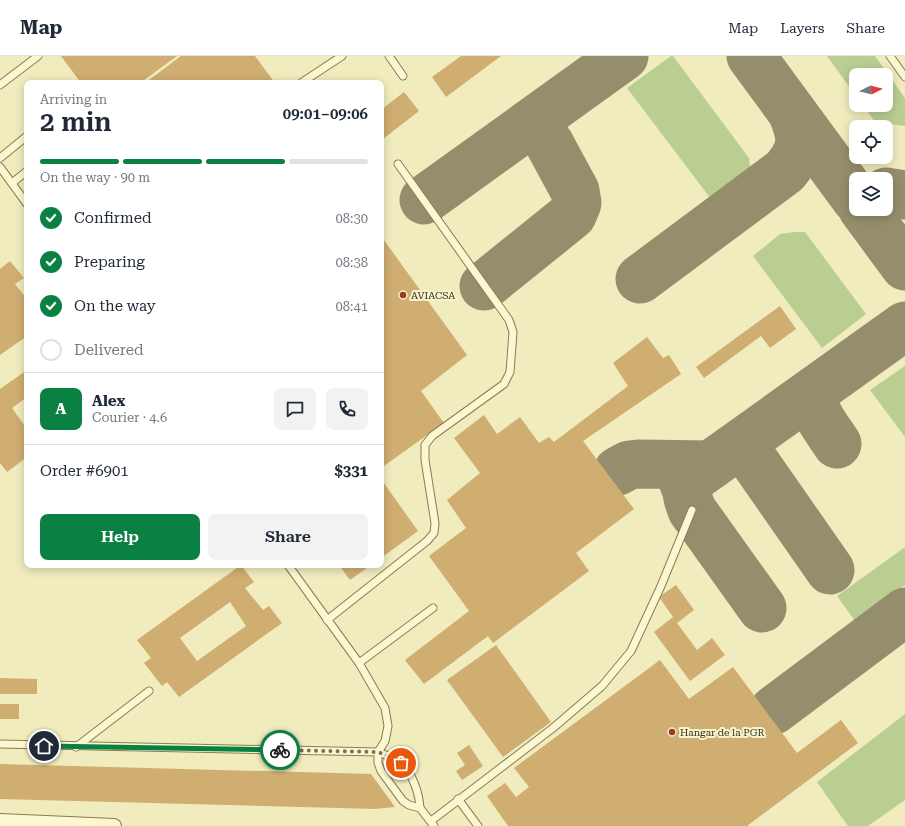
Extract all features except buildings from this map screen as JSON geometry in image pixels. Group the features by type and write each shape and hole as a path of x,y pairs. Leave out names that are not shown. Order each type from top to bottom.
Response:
{"street":[{"path":"0,821 114,826"}],"lane":[{"path":"0,84 38,56"},
{"path":"306,80 342,56"},
{"path":"389,56 403,76"},
{"path":"890,56 905,77"},
{"path":"0,158 24,138"},
{"path":"327,620 427,541 434,533 434,523 424,460 425,445 432,436 504,384 510,372 513,332 509,320 398,164"},
{"path":"0,167 24,200"},
{"path":"12,183 24,173"},
{"path":"0,744 76,747 378,752 393,758 401,763 407,770 419,796 420,808 432,823 458,799 553,728 602,686 631,651 661,586 692,510"},
{"path":"290,568 358,663 385,708 388,726 385,741 378,752 378,763 381,771 403,801 409,805 420,808"},
{"path":"358,663 432,608"},
{"path":"76,747 149,691"},
{"path":"458,799 478,826"}],"green space":[{"path":"673,56 749,158 750,166 748,172 714,203 627,88"},
{"path":"827,56 875,56 884,68 849,68 849,86"},
{"path":"893,81 905,98 905,126 893,124 893,120 874,120 868,112 893,112"},
{"path":"805,232 866,314 822,348 753,256 780,234"},
{"path":"905,366 905,437 870,390"},
{"path":"905,547 905,585 855,621 837,596"},
{"path":"905,714 905,800 868,826 848,826 817,782"}],"taxiway":[{"path":"424,200 624,56"},
{"path":"751,56 849,189"},
{"path":"640,279 785,171 795,156 800,144 800,138 793,114"},
{"path":"484,286 572,215 577,203 575,191 549,143"},
{"path":"893,193 905,195"},
{"path":"868,216 905,266"},
{"path":"684,484 905,326"},
{"path":"821,387 816,393 814,401 815,406 823,423 837,444"},
{"path":"755,434 750,446 752,458 830,570"},
{"path":"618,471 629,465 638,464 711,465"},
{"path":"691,479 687,495 692,510 762,608"},
{"path":"774,710 905,612"}],"way so far":[{"path":"280,750 378,752 401,763"}],"place":[{"name":"AVIACSA","path":"403,295"},
{"name":"Hangar de la PGR","path":"672,732"}],"route":[{"path":"44,746 280,750"}]}
